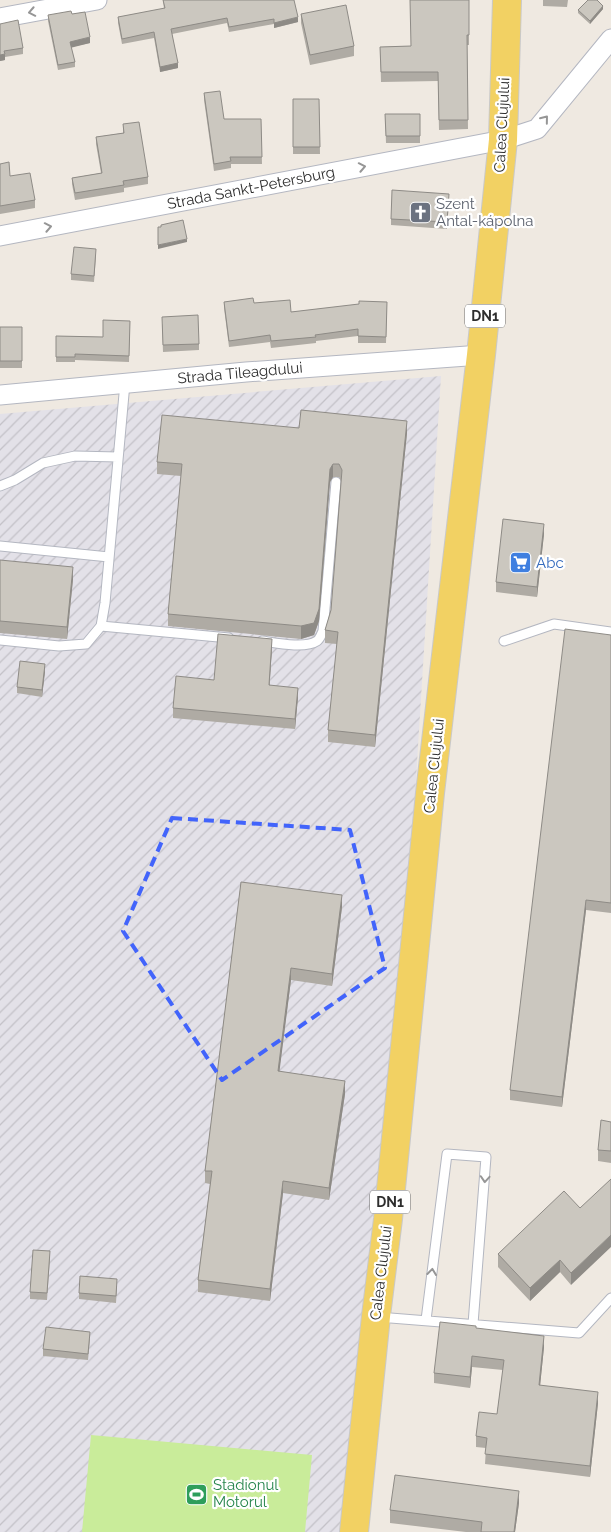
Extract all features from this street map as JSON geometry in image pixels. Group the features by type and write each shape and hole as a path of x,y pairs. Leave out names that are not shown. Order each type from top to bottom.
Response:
{"main road":[{"name":"Calea Clujului","path":"354,1532 388,1219 430,793 503,140 506,0"}],"street":[{"path":"0,18 97,0"},
{"name":"Strada Sankt-Petersburg","path":"0,236 503,140 537,129 611,39"},
{"name":"Strada Tileagdului","path":"0,395 246,372 480,356"}],"lane":[{"path":"0,640 59,646 86,644 101,626 105,603 125,383"},
{"path":"0,486 15,480 43,463 75,456 118,457"},
{"path":"254,641 302,645 319,640 325,622 336,482"},
{"path":"0,546 109,557"},
{"path":"504,640 554,624 611,632"},
{"path":"101,626 235,639"},
{"path":"426,1320 447,1154 486,1157 473,1324"},
{"path":"376,1316 579,1333 611,1298"}],"highlighted area":[{"path":"172,818 350,830 385,968 222,1080 123,931"}],"shaded area":[{"path":"441,376 386,1262 356,1532 0,1532 0,414"}],"green space":[{"name":"Stadionul Motorul","path":"91,1435 312,1455 305,1532 82,1532"}],"building":[{"path":"163,0 294,0 298,17 274,23 274,19 229,27 227,18 171,29 178,63 160,67 154,32 122,39 118,17 165,8"},
{"path":"410,0 469,0 469,35 467,35 468,120 439,120 438,72 381,72 380,47 411,46"},
{"path":"588,0 597,0 603,6 590,21 578,10"},
{"path":"346,5 354,46 310,55 301,14"},
{"path":"71,11 72,14 85,12 90,37 70,42 75,62 58,65 48,15"},
{"path":"18,20 23,48 4,51 5,54 0,55 0,24"},
{"path":"220,91 224,119 261,119 262,157 230,157 231,161 214,164 204,93"},
{"path":"293,99 319,99 320,147 293,147"},
{"path":"385,114 420,114 420,136 386,136"},
{"path":"139,122 148,177 123,181 124,185 75,193 72,178 102,173 96,137 124,133 123,124"},
{"path":"9,162 10,176 30,173 35,200 0,206 0,164"},
{"name":"Szent Antal-kápolna","path":"392,190 449,194 447,222 391,219"},
{"path":"183,220 187,239 158,245 158,227"},
{"path":"74,247 96,249 94,276 71,274"},
{"path":"253,298 254,303 290,300 291,312 359,304 359,301 387,302 386,337 358,336 358,329 315,335 316,337 271,341 270,335 229,341 224,302"},
{"path":"198,315 199,344 163,345 162,317"},
{"path":"103,320 130,321 129,356 75,354 75,357 56,357 56,336 103,337"},
{"path":"0,327 22,327 22,361 0,361"},
{"path":"301,410 407,421 375,735 328,730 338,632 325,630 331,610 342,470 339,464 333,464 330,469 319,609 314,623 301,626 168,614 182,464 157,462 162,415 299,428"},
{"name":"Abc","path":"503,519 544,524 537,587 496,582"},
{"path":"0,560 73,567 67,627 0,621"},
{"path":"565,629 611,635 611,903 586,900 562,1097 510,1090"},
{"path":"218,634 272,639 269,685 298,688 295,719 173,708 176,676 214,680"},
{"path":"20,661 45,664 42,690 17,687"},
{"path":"241,882 342,895 332,974 291,968 278,1071 345,1081 329,1188 283,1181 270,1289 198,1280 212,1171 205,1171"},
{"path":"601,1120 611,1122 611,1151 598,1150"},
{"path":"611,1179 611,1235 571,1273 560,1260 530,1288 498,1254 564,1191 580,1208"},
{"path":"33,1250 50,1251 47,1293 30,1292"},
{"path":"80,1276 117,1279 116,1296 79,1293"},
{"path":"440,1322 544,1336 539,1385 598,1392 590,1466 485,1454 487,1438 476,1436 479,1412 497,1414 504,1360 472,1356 470,1377 434,1373"},
{"path":"46,1327 90,1332 88,1354 43,1349"},
{"path":"395,1475 519,1491 514,1532 481,1532 482,1522 390,1510"}],"place":[{"name":"Szent Antal-kápolna","path":"420,213"},
{"name":"Abc","path":"520,563"},
{"name":"Stadionul Motorul","path":"197,1494"}]}
